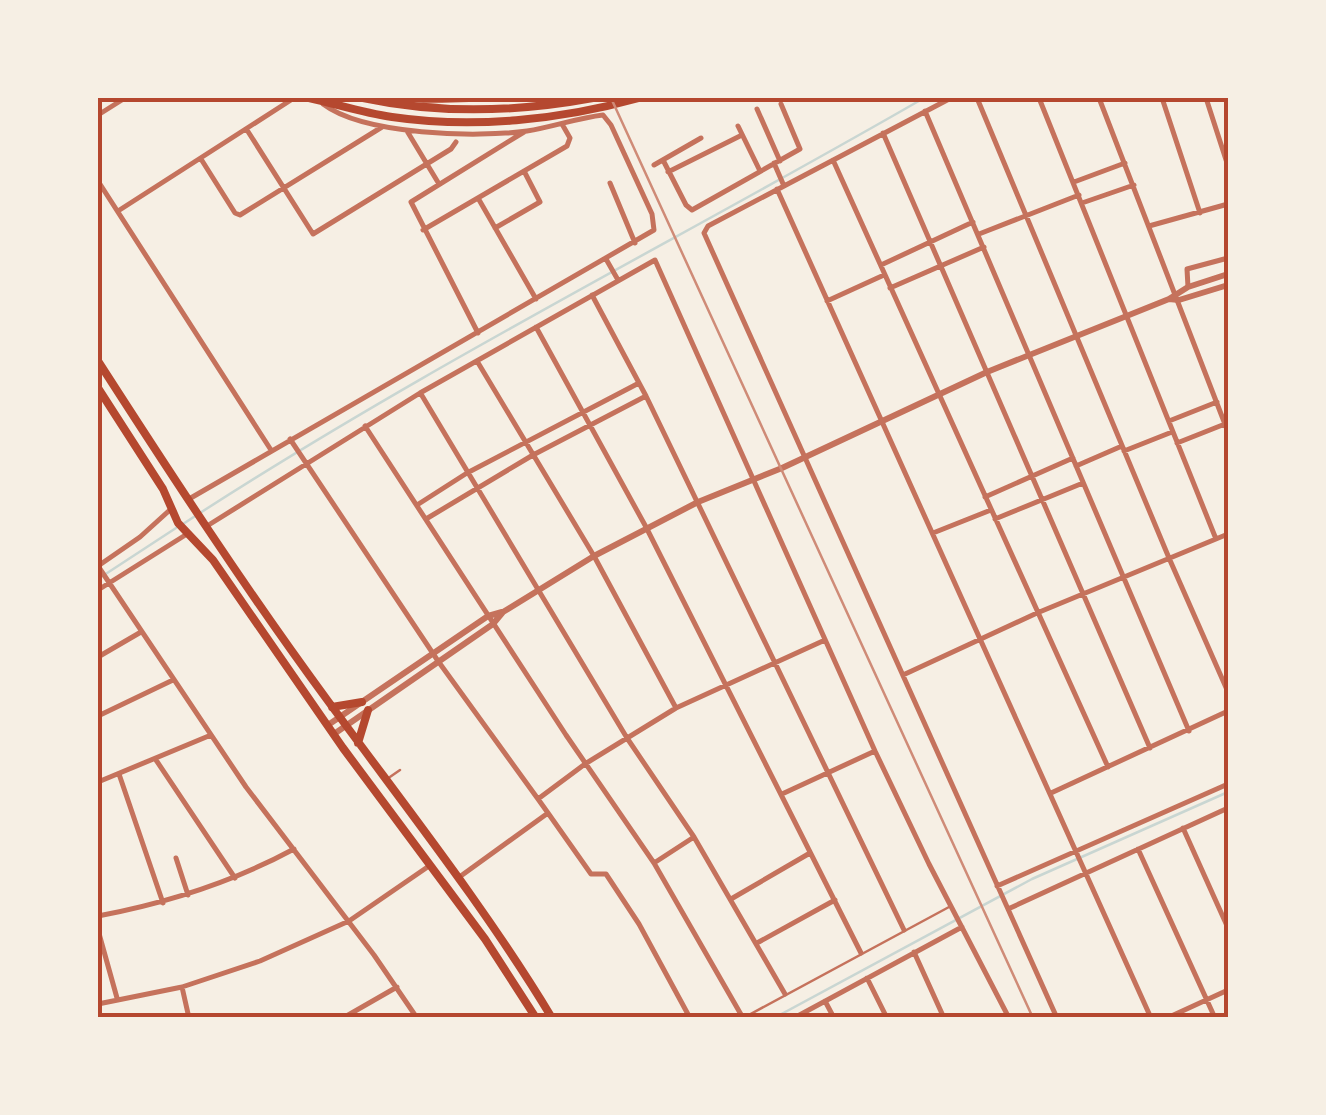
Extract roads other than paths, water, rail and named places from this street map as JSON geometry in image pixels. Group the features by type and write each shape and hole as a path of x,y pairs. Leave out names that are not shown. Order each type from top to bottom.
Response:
{"highway":[{"path":"309,98 396,118 493,120 555,116 638,98"},
{"path":"363,98 405,106 464,108 507,108 592,98"},
{"path":"98,361 204,523 458,878 552,1018"},
{"path":"98,388 163,489 186,533 212,560 431,864 536,1018"},
{"path":"332,707 365,706 358,743"}],"street":[{"path":"98,115 124,98"},
{"path":"118,211 294,98"},
{"path":"401,98 513,98"},
{"path":"423,230 569,144 570,138 550,98"},
{"path":"951,98 708,226 704,234 1057,1018"},
{"path":"977,98 1228,692"},
{"path":"1039,98 1216,539"},
{"path":"1099,98 1228,432"},
{"path":"1162,98 1200,213"},
{"path":"1206,98 1228,166"},
{"path":"190,500 654,230 652,214 603,115 525,131 406,130 340,114 320,100"},
{"path":"663,160 691,210 801,148 780,104"},
{"path":"757,109 777,162 780,188 828,301 1152,1018"},
{"path":"925,111 1189,731"},
{"path":"738,126 760,171"},
{"path":"201,159 237,215 382,127"},
{"path":"247,130 314,234 451,149 456,142"},
{"path":"406,130 439,184"},
{"path":"478,334 411,206 412,200 525,131"},
{"path":"883,133 1150,748"},
{"path":"668,172 742,135"},
{"path":"654,165 701,138"},
{"path":"832,159 1108,767"},
{"path":"1074,182 1125,163"},
{"path":"495,228 540,202 524,170"},
{"path":"98,181 271,450"},
{"path":"610,183 636,242"},
{"path":"1082,204 1134,185"},
{"path":"978,234 1079,196"},
{"path":"478,198 536,299"},
{"path":"1149,226 1228,204"},
{"path":"880,266 973,222"},
{"path":"890,288 984,247"},
{"path":"1188,287 1187,269 1228,258"},
{"path":"607,260 617,278"},
{"path":"204,523 617,278 656,260 875,751 1009,1018"},
{"path":"1178,296 1188,287 1228,274"},
{"path":"828,301 884,275"},
{"path":"328,725 438,660 538,589 646,527 1029,354 1178,296 1228,288"},
{"path":"592,295 640,382 904,930"},
{"path":"536,327 646,527 861,953"},
{"path":"478,361 594,556 676,708"},
{"path":"417,506 467,473 640,382"},
{"path":"420,393 627,738 694,837 785,994"},
{"path":"426,520 533,456 646,396"},
{"path":"1168,422 1217,402"},
{"path":"1177,443 1225,424"},
{"path":"365,426 654,863 743,1018"},
{"path":"986,497 1032,477 1172,432"},
{"path":"292,441 438,660 590,873 606,874 647,938 690,1018"},
{"path":"995,518 1083,482"},
{"path":"933,533 991,510"},
{"path":"172,511 98,567 210,735 417,1018"},
{"path":"98,590 186,533"},
{"path":"903,675 1037,612 1228,534"},
{"path":"334,734 433,652 488,616 504,612"},
{"path":"98,657 141,632"},
{"path":"538,799 676,708 826,640"},
{"path":"98,716 173,680"},
{"path":"1051,793 1228,711"},
{"path":"98,782 210,735"},
{"path":"782,794 875,751"},
{"path":"156,760 236,878"},
{"path":"119,774 164,904"},
{"path":"998,889 1228,784"},
{"path":"1008,909 1228,808"},
{"path":"458,878 548,813"},
{"path":"1183,828 1228,928"},
{"path":"654,863 694,837"},
{"path":"98,916 164,904 236,878 294,849"},
{"path":"1138,849 1215,1018"},
{"path":"731,899 810,854"},
{"path":"176,858 188,895"},
{"path":"98,1004 182,987 260,961 348,921 431,864"},
{"path":"757,944 835,900"},
{"path":"794,1018 961,926"},
{"path":"98,930 117,998"},
{"path":"914,952 944,1018"},
{"path":"867,978 887,1018"},
{"path":"182,987 189,1018"},
{"path":"343,1018 396,987"},
{"path":"1167,1018 1228,990"},
{"path":"825,1001 834,1018"}],"lane":[{"path":"386,780 400,770"},
{"path":"743,1018 951,907"}],"waterway":[{"path":"183,524 458,358 924,98"},
{"path":"98,579 176,528"},
{"path":"774,1018 1032,879 1228,792"}],"railway":[{"path":"611,98 1033,1018"}]}
